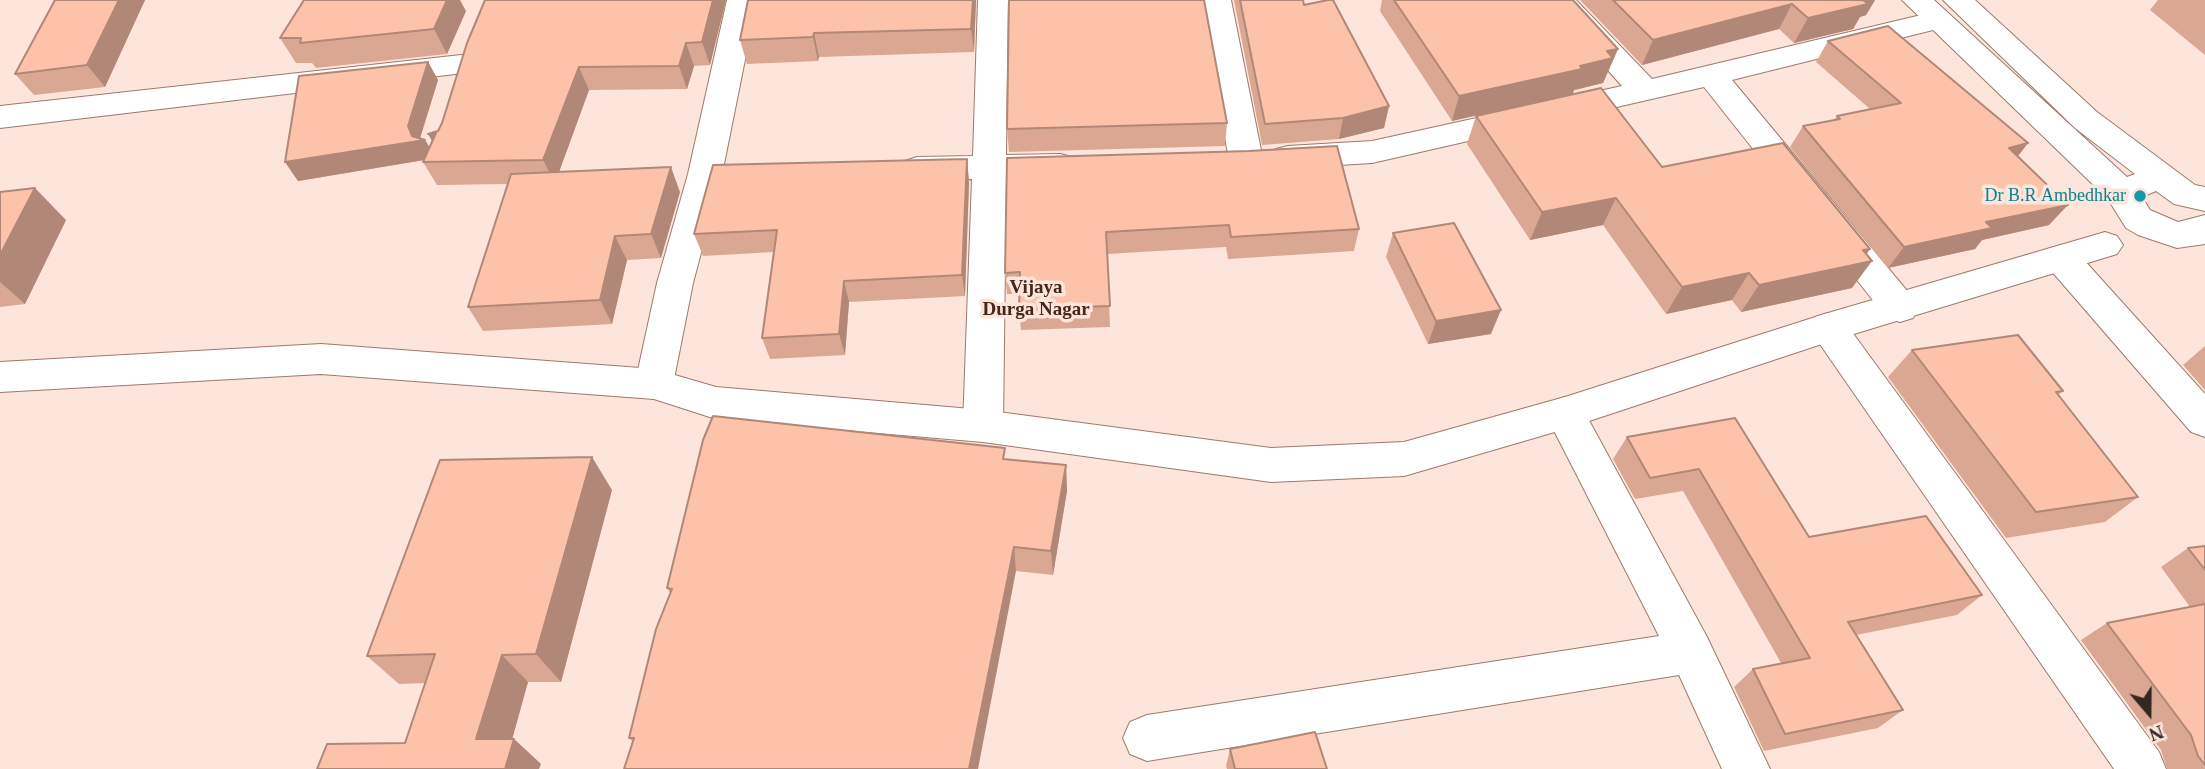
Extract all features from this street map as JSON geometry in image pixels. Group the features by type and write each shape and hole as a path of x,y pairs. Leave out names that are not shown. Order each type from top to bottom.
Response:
{"street":[{"path":"654,384 675,283 718,173 742,0"},
{"path":"983,426 993,0"},
{"path":"1216,0 1232,160 1372,152 1712,75 1938,7"},
{"path":"1560,0 1645,91"},
{"path":"1938,7 2142,164 2199,203"},
{"path":"1938,7 2097,167 2150,226 2191,232"},
{"path":"0,117 461,67"},
{"path":"1712,75 1900,308"},
{"path":"893,169 1096,164"},
{"path":"2105,245 2112,221 2127,203 2128,189 2136,185 2147,184 2172,189 2199,203"},
{"path":"0,377 321,359 654,384 716,403 983,426 1271,465 1404,459 1565,414 1829,327 2105,245 2150,245 2191,232"},
{"path":"2061,258 2205,421"},
{"path":"1829,327 2142,769"},
{"path":"1565,414 1691,652 1746,769"},
{"path":"1147,738 1691,652"}],"building":[{"path":"55,0 119,0 87,65 15,74"},
{"path":"304,0 447,0 434,29 300,43 301,38 280,38"},
{"path":"485,0 713,0 702,42 686,43 679,66 579,67 543,160 423,162 436,133 428,134 438,131 442,123 467,43"},
{"path":"748,0 973,0 971,29 814,33 813,37 740,40"},
{"path":"1009,0 1204,0 1227,123 1007,129"},
{"path":"1240,0 1303,0 1304,5 1333,0 1389,106 1343,118 1265,124"},
{"path":"1394,0 1573,0 1618,49 1607,51 1613,58 1580,66 1582,69 1459,96"},
{"path":"1613,0 1863,0 1868,4 1808,18 1792,4 1653,40"},
{"path":"1888,26 2028,143 2009,148 2068,205 1986,222 1992,228 1904,247 1803,126 1901,103 1828,41"},
{"path":"428,62 408,126 412,136 425,140 285,162 299,76"},
{"path":"1601,88 1662,167 1783,143 1870,249 1863,250 1872,261 1759,285 1749,273 1682,287 1616,198 1542,212 1476,116"},
{"path":"1337,146 1359,229 1231,237 1229,225 1106,232 1110,306 1019,309 1020,272 1005,273 1007,158"},
{"path":"967,159 962,275 844,281 839,334 762,338 777,230 694,234 713,165"},
{"path":"671,167 651,234 615,236 600,300 468,307 511,174"},
{"path":"35,188 0,255 0,192"},
{"path":"1454,223 1501,310 1436,321 1393,233"},
{"path":"2018,335 2063,391 2056,392 2138,497 2036,512 1912,350"},
{"path":"713,416 1005,448 1003,459 1066,465 1051,551 1014,547 969,769 624,769 634,738 629,738 656,629 672,589 667,588 703,440"},
{"path":"1735,418 1809,537 1926,516 1982,595 1848,622 1903,710 1785,734 1753,669 1810,658 1699,469 1650,478 1627,437"},
{"path":"592,457 536,654 502,655 476,739 514,739 505,769 317,769 327,744 405,743 435,654 367,656 440,460"},
{"path":"2205,546 2205,570 2188,548"},
{"path":"2205,604 2205,765 2198,756 2191,735 2107,623"},
{"path":"1315,732 1327,769 1235,769 1230,749"}],"place":[{"name":"Dr B.R Ambedhkar","path":"2140,196"}],"district":[{"name":"Vijaya Durga Nagar","path":"1036,299"}]}
